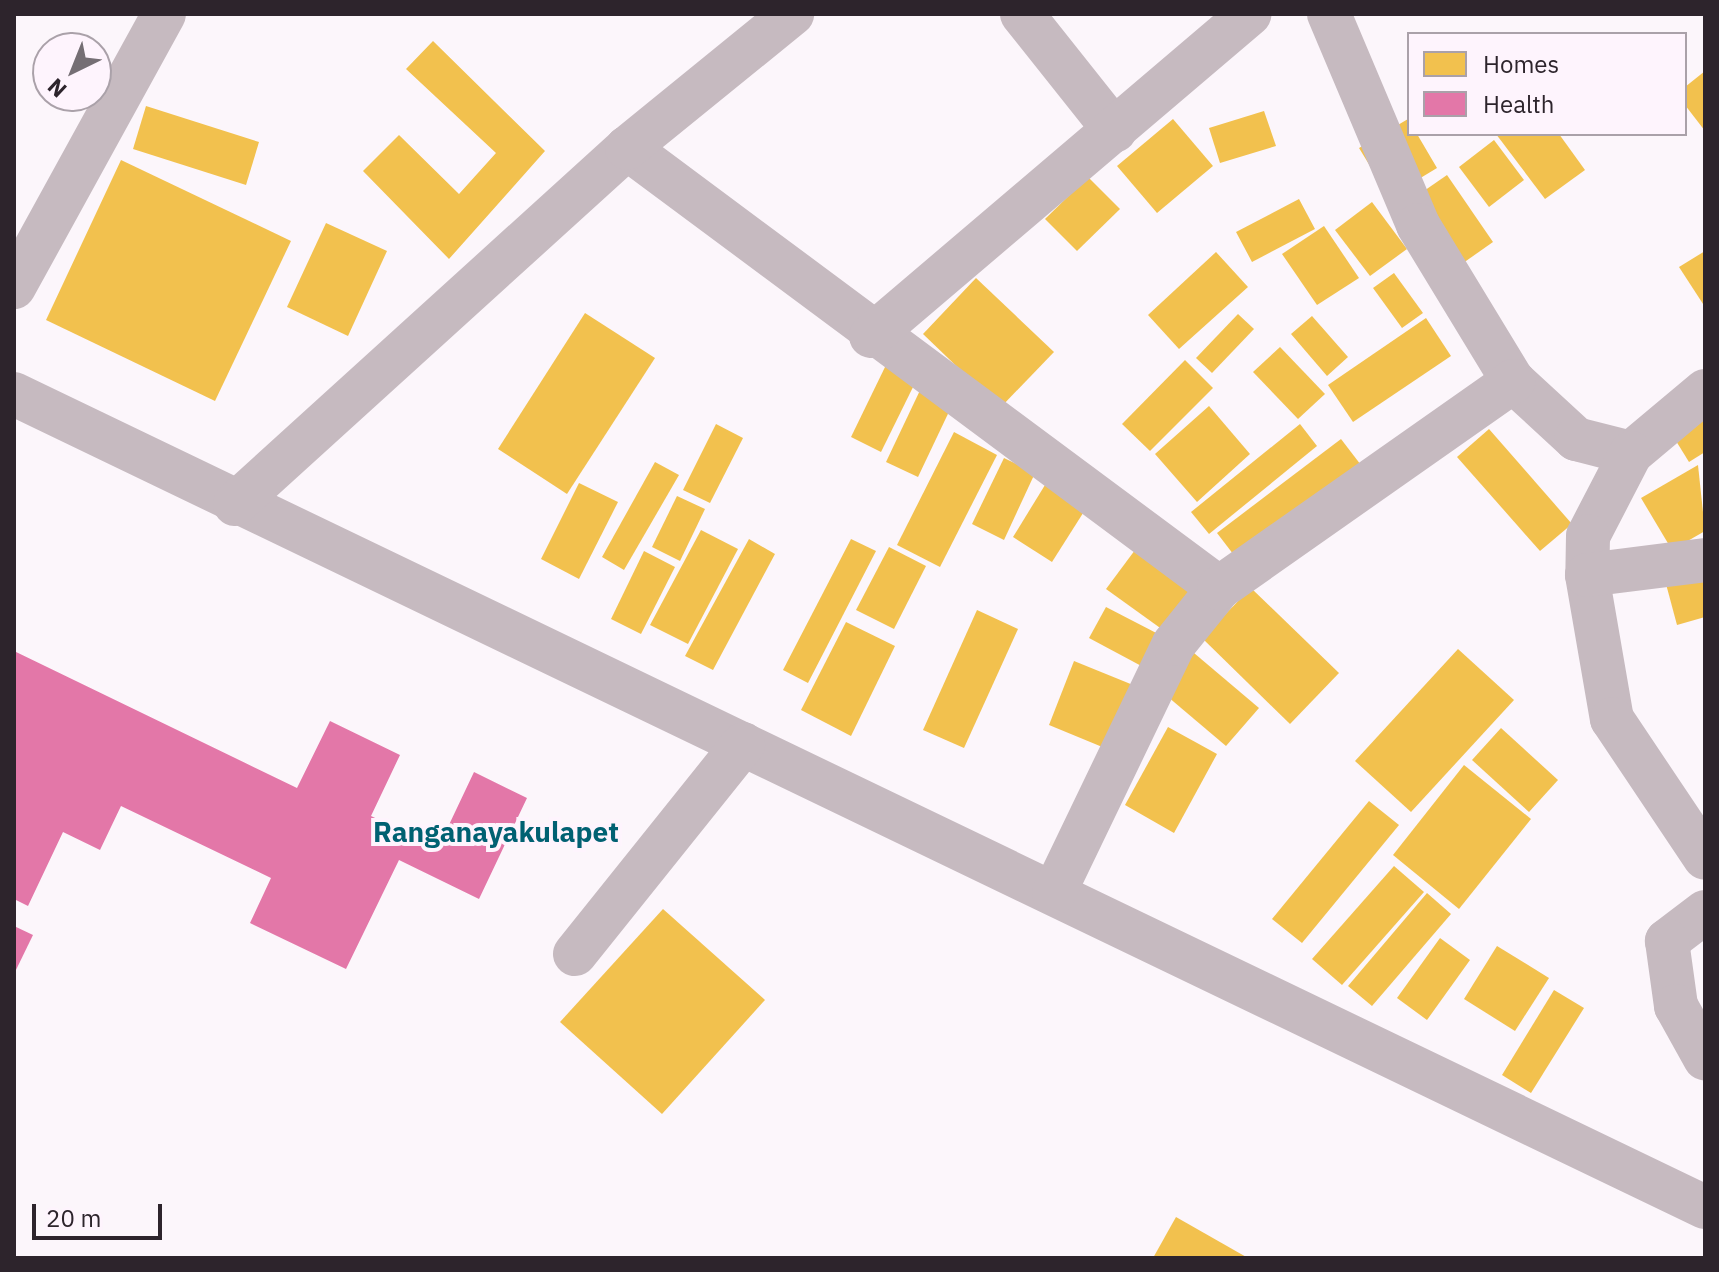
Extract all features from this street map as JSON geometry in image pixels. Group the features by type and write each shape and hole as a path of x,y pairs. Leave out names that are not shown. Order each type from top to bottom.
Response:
{"street":[{"path":"14,287 164,14"},
{"path":"235,504 627,148 792,14"},
{"path":"1022,14 1115,131"},
{"path":"871,336 1249,14"},
{"path":"1329,14 1418,225 1513,381 1576,439 1631,453"},
{"path":"627,148 871,336 1219,588"},
{"path":"1054,893 1167,656 1219,588 1513,381"},
{"path":"1705,391 1631,453 1588,536 1587,575 1612,719 1705,858"},
{"path":"14,394 235,504 743,744 1705,1207"},
{"path":"1587,575 1705,560"},
{"path":"575,954 743,744"},
{"path":"1705,912 1667,941 1676,1006 1705,1058"}],"building: Homes":[{"path":"433,41 545,151 449,259 363,171 399,135 459,194 496,153 406,69"},
{"path":"1705,71 1705,131 1687,108 1687,85"},
{"path":"146,106 259,142 246,185 133,149"},
{"path":"1264,111 1276,146 1220,163 1209,128"},
{"path":"1173,119 1213,166 1157,213 1117,166"},
{"path":"1407,120 1407,136 1418,136 1437,168 1389,197 1359,148"},
{"path":"1498,136 1560,136 1585,170 1545,199"},
{"path":"1494,140 1524,180 1489,207 1459,167"},
{"path":"121,160 291,241 215,401 46,320"},
{"path":"1447,175 1493,242 1439,280 1392,213"},
{"path":"1088,177 1120,209 1077,251 1045,219"},
{"path":"1299,199 1315,229 1252,262 1236,232"},
{"path":"1372,202 1407,249 1370,276 1335,230"},
{"path":"326,223 387,251 348,336 287,307"},
{"path":"1324,226 1359,278 1317,305 1282,254"},
{"path":"1705,251 1705,307 1679,267"},
{"path":"1216,252 1248,287 1179,349 1148,315"},
{"path":"1394,273 1423,313 1402,328 1373,288"},
{"path":"976,278 1054,352 1000,408 923,334"},
{"path":"585,313 655,358 567,494 498,449"},
{"path":"1238,314 1254,329 1212,373 1196,358"},
{"path":"1312,316 1348,357 1327,376 1291,334"},
{"path":"1426,318 1451,356 1353,422 1328,385"},
{"path":"1280,347 1325,394 1298,419 1253,372"},
{"path":"1185,360 1213,388 1150,451 1122,424"},
{"path":"886,365 916,381 881,452 851,437"},
{"path":"923,384 955,399 918,477 886,462"},
{"path":"1209,406 1250,454 1197,502 1155,454"},
{"path":"1705,406 1705,452 1689,462 1668,428"},
{"path":"716,424 743,438 710,503 683,490"},
{"path":"1300,424 1317,446 1209,534 1191,512"},
{"path":"1489,429 1572,524 1540,551 1457,457"},
{"path":"954,432 997,455 940,567 897,545"},
{"path":"1341,439 1364,469 1240,563 1217,533"},
{"path":"1004,458 1035,473 1004,540 972,524"},
{"path":"655,462 679,475 624,570 602,557"},
{"path":"1698,465 1705,531 1672,550 1641,498"},
{"path":"579,483 618,502 579,579 541,559"},
{"path":"1045,485 1085,510 1052,562 1013,537"},
{"path":"677,496 705,509 680,561 652,547"},
{"path":"701,530 738,549 688,644 650,625"},
{"path":"749,539 775,554 713,670 685,656"},
{"path":"851,539 876,551 808,683 783,670"},
{"path":"1138,546 1195,587 1163,630 1106,589"},
{"path":"889,547 926,566 894,629 856,610"},
{"path":"644,551 675,567 641,634 611,619"},
{"path":"1705,574 1705,617 1677,625 1666,584"},
{"path":"1251,588 1339,673 1290,724 1202,638"},
{"path":"1106,607 1164,637 1147,669 1089,638"},
{"path":"977,610 1018,629 964,748 923,730"},
{"path":"846,622 895,646 851,736 801,710"},
{"path":"1458,649 1514,700 1411,812 1355,761"},
{"path":"1194,653 1259,708 1226,746 1161,691"},
{"path":"1074,661 1138,687 1112,751 1049,725"},
{"path":"1168,727 1217,754 1174,833 1125,805"},
{"path":"1501,728 1558,780 1529,812 1472,760"},
{"path":"1464,765 1531,819 1459,909 1393,855"},
{"path":"1369,801 1399,825 1302,943 1272,919"},
{"path":"1394,866 1424,892 1342,985 1312,959"},
{"path":"1427,893 1451,914 1372,1006 1348,986"},
{"path":"663,909 765,1000 662,1114 560,1022"},
{"path":"1440,938 1470,960 1427,1020 1397,998"},
{"path":"1497,946 1549,978 1515,1031 1464,999"},
{"path":"1554,990 1584,1008 1531,1093 1502,1075"},
{"path":"1176,1217 1248,1258 1153,1258"}],"building: Health":[{"path":"14,651 297,788 330,721 400,755 371,816 438,848 474,772 527,798 479,899 399,860 346,969 250,923 271,878 121,806 100,850 63,832 28,906 14,899"},
{"path":"14,926 33,935 14,974"}],"district":[{"name":"Ranganayakulapet","path":"496,832"}]}
